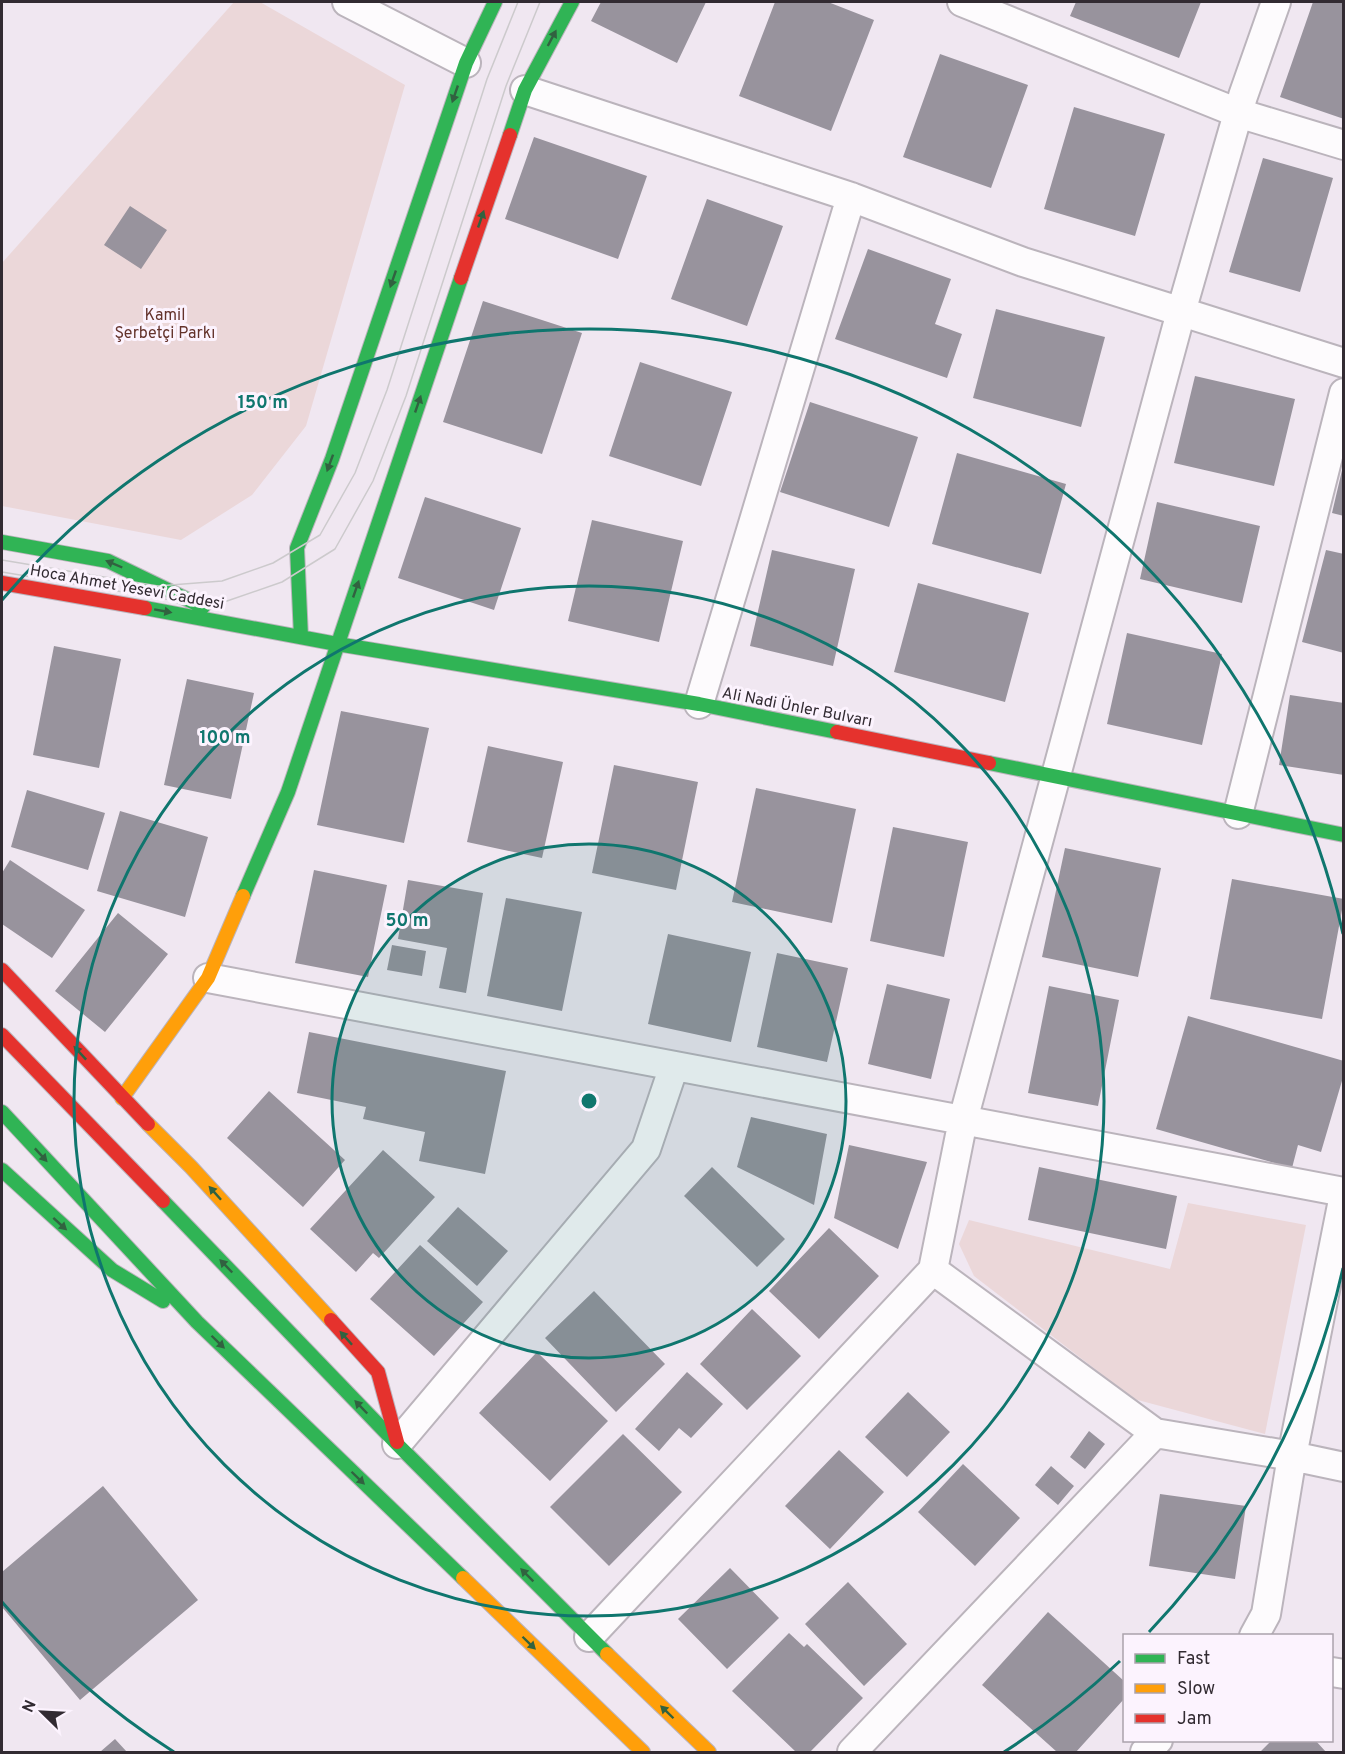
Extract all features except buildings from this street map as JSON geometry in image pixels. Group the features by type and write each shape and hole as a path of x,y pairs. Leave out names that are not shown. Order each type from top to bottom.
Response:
{"street":[{"path":"347,2 466,63"},
{"path":"302,637 297,548 332,459 466,63 495,2"},
{"path":"122,1098 208,978 288,792 525,90 572,2"},
{"path":"962,2 1238,113 1344,145"},
{"path":"589,1637 933,1270 963,1120 1181,312 1238,113 1276,2"},
{"path":"525,90 850,196 1023,262 1344,363"},
{"path":"699,704 850,196"},
{"path":"1238,814 1344,393"},
{"name":"Hoca Ahmet Yesevi Caddesi","path":"2,542 108,561 243,625"},
{"name":"Hoca Ahmet Yesevi Caddesi","path":"2,584 243,625"},
{"name":"Ali Nadi Ünler Bulvarı","path":"243,625 337,644 699,704 1344,835"},
{"path":"2,970 122,1098 191,1167 378,1372 397,1444"},
{"path":"208,978 1344,1193 1292,1456 1266,1614 1255,1634"},
{"path":"2,1035 397,1444 589,1637 709,1752"},
{"path":"397,1444 646,1149 674,1066"},
{"path":"2,1112 197,1322 643,1752"},
{"path":"2,1170 112,1270 197,1322"},
{"path":"933,1270 1155,1432 1344,1467"},
{"path":"852,1752 1155,1432"}],"green space":[{"name":"Kamil Şerbetçi Parkı","path":"234,2 260,2 405,85 306,426 252,495 181,540 2,506 2,263"},
{"path":"1188,1203 1306,1225 1265,1434 1134,1399 974,1276 959,1244 969,1220 1170,1269"}],"tram line":[{"path":"2,560 158,586 222,581 273,563 320,535 355,473 387,390 487,79 518,2"},
{"path":"2,572 196,604 227,601 282,582 335,549 373,481 406,396 506,86 540,2"}],"traffic: fast":[{"path":"301,637 297,548 332,459 466,63 495,2"},
{"path":"510,135 525,90 572,2"},
{"path":"243,896 288,792 461,278"},
{"path":"2,542 108,561 203,607"},
{"path":"145,608 337,644 699,704 837,732"},
{"path":"989,763 1344,835"},
{"path":"2,1112 197,1322 463,1578"},
{"path":"2,1170 112,1270 163,1301"},
{"path":"163,1201 397,1444 607,1654"}],"traffic: slow":[{"path":"122,1098 208,978 243,896"},
{"path":"148,1124 191,1167 331,1320"},
{"path":"463,1578 643,1752"},
{"path":"607,1654 709,1752"}],"traffic: jam":[{"path":"461,278 510,135"},
{"path":"2,583 145,608"},
{"path":"837,732 989,763"},
{"path":"2,970 148,1124"},
{"path":"2,1035 163,1201"},
{"path":"331,1320 378,1372 397,1442"}]}
